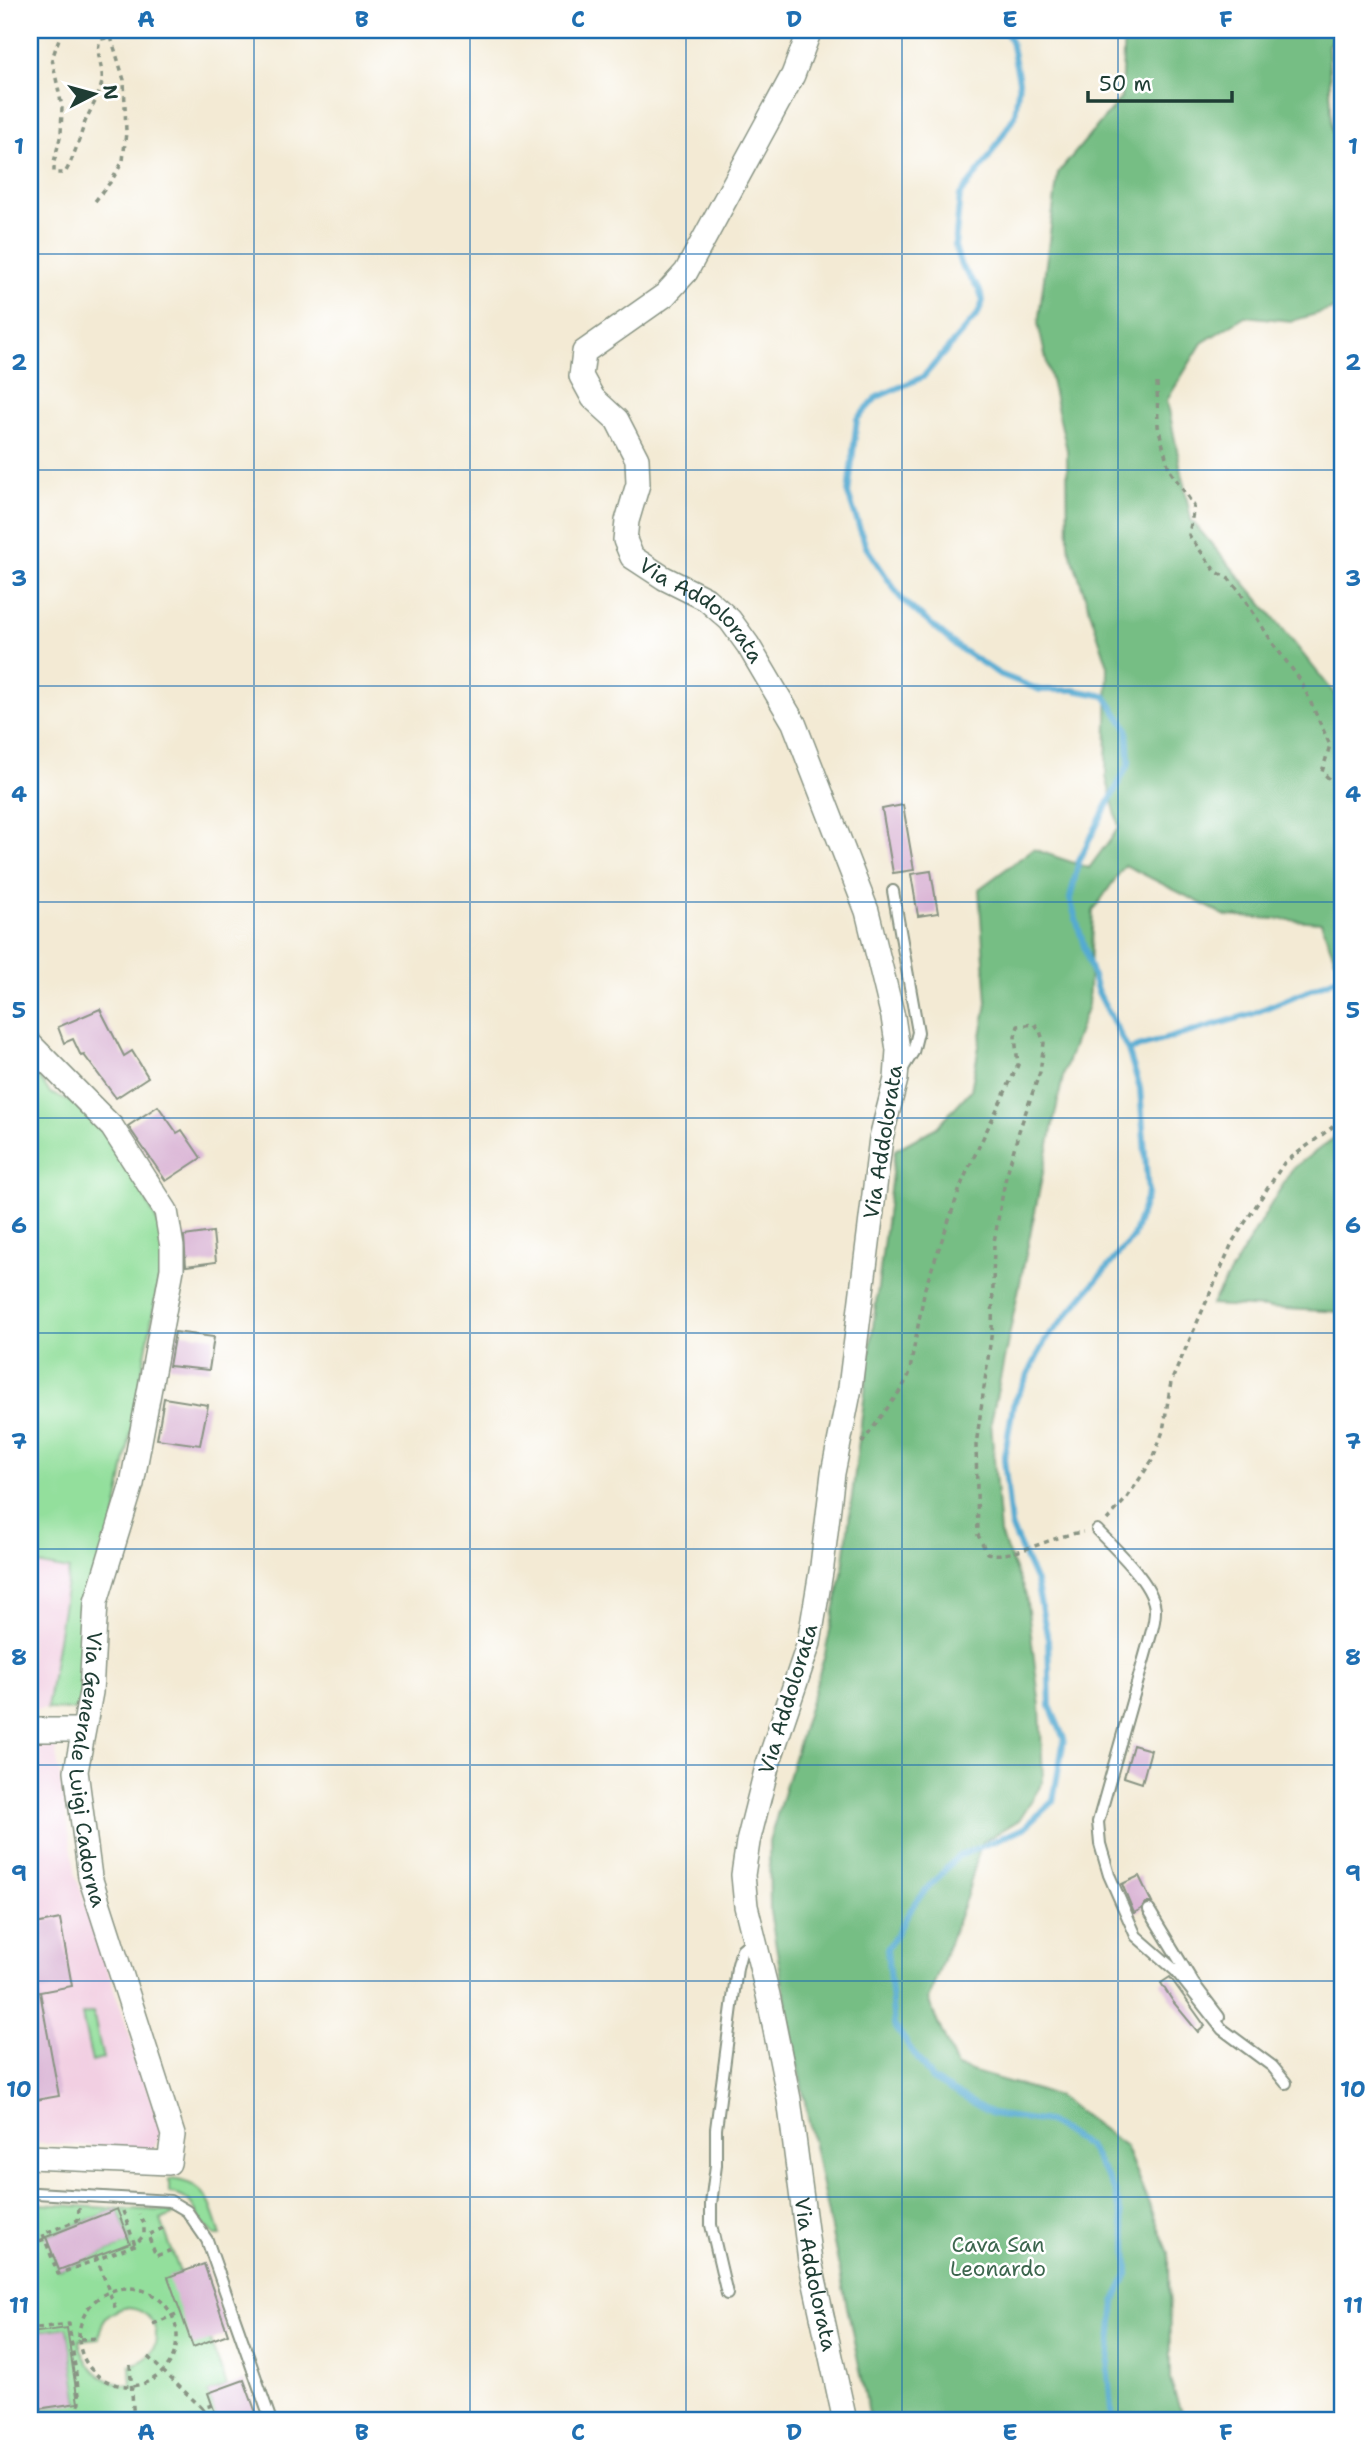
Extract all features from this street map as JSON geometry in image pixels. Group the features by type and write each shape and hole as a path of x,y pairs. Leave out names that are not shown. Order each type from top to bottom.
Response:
{"street":[{"name":"Via Addolorata","path":"810,30 793,75 686,272 665,295 584,352 581,376 593,398 617,420 636,459 638,484 627,521 625,540 632,557 664,578 706,599 730,620 794,723 867,911 893,1017 898,1050 895,1079 881,1138 850,1388 833,1474 809,1643 767,1767 748,1842 743,1875 753,1940 768,1995 789,2099 810,2261 845,2421"},
{"name":"Via Generale Luigi Cadorna","path":"30,1044 112,1127 166,1211 172,1247 172,1269 132,1484 96,1602 91,1692 76,1770 90,1877 173,2135 169,2163 30,2157"},
{"path":"30,1730 82,1730"}],"lane":[{"path":"893,891 918,1032 913,1052 895,1079"},
{"path":"1097,1530 1147,1587 1155,1609 1151,1634 1098,1822 1100,1844 1109,1875 1136,1936 1176,1971 1222,2029 1272,2066 1286,2083"},
{"path":"1149,1910 1194,1984 1219,2015 1222,2029"},
{"path":"727,2294 711,2225 716,2129 737,1968 742,1949 753,1940"},
{"path":"30,2195 36,2193 170,2201 187,2211 207,2240 271,2421"}],"path":[{"path":"62,30 52,59 62,107 61,134 54,173 65,173 86,119 98,100 103,78 97,47 101,39 111,37 124,80 126,132 122,161 112,180 92,205"},
{"path":"1157,383 1158,426 1169,469 1194,506 1189,535 1215,571 1229,579 1240,592 1301,681 1331,745 1322,772 1338,788 1342,788"},
{"path":"859,1454 862,1442 909,1375 925,1289 959,1192 1018,1065 1015,1035 1018,1026 1035,1024 1044,1043 1040,1072 1005,1181 994,1242 992,1330 976,1445 978,1535 987,1553 1000,1556 1065,1534 1097,1530 1126,1499 1153,1459 1163,1431 1171,1382 1233,1241 1284,1163 1342,1120"},
{"path":"79,2206 78,2220 43,2234 58,2274 135,2245 144,2235 144,2224 140,2215 123,2211 135,2245"},
{"path":"163,2228 148,2235 156,2256 172,2250"},
{"path":"30,2244 45,2239"},
{"path":"96,2258 116,2310"},
{"path":"132,2288 146,2291 158,2298 171,2316 176,2332 170,2361 163,2371 142,2383 117,2384 93,2372 85,2361 79,2339 83,2316 90,2305 109,2292 132,2288"},
{"path":"153,2324 181,2312"},
{"path":"37,2328 69,2324 80,2402 73,2421"},
{"path":"71,2340 99,2338"},
{"path":"148,2357 202,2408 211,2421"},
{"path":"130,2365 134,2421"},
{"path":"202,2408 213,2406"},
{"path":"37,2409 42,2421"}],"shaded area":[{"path":"30,1563 69,1570 47,1709 30,1710"},
{"path":"55,1746 76,1876 162,2131 153,2150 30,2142 30,1747"}],"green space":[{"name":"Cava San Leonardo","path":"1124,30 1342,30 1328,45 1332,129 1342,151 1342,299 1337,308 1292,321 1245,316 1202,343 1167,400 1191,520 1342,703 1342,978 1321,922 1226,916 1125,865 1093,911 1088,1005 1064,1072 991,1422 1000,1534 1026,1595 1040,1706 1043,1782 1019,1820 981,1843 967,1895 928,2000 957,2067 1057,2096 1125,2146 1169,2253 1170,2380 1184,2421 881,2421 870,2419 795,2053 770,1912 769,1842 825,1654 843,1569 895,1150 937,1127 971,1090 987,1003 979,889 1033,849 1089,868 1119,827 1106,777 1108,666 1068,544 1067,450 1038,324 1058,173 1121,98"},
{"path":"30,1064 50,1093 77,1104 121,1150 160,1227 165,1248 80,1706 72,1710 47,1709 69,1570 30,1563"},
{"path":"1342,1132 1342,1312 1211,1305 1292,1169"},
{"path":"93,2012 103,2059 92,2062 82,2015"},
{"path":"169,2179 192,2185 206,2196 221,2235 215,2235 206,2227 188,2200 169,2193"},
{"path":"39,2204 167,2211 176,2213 161,2220 180,2273 169,2277 210,2341 227,2386 208,2393 218,2421 30,2421 30,2410 78,2402 67,2328 38,2332 30,2268 30,2209","holes":["117,2209 130,2243 59,2270 47,2236","124,2308 147,2315 156,2334 151,2353 130,2365 129,2386 110,2381 95,2372 85,2358 79,2340 99,2338 106,2318"]}],"building":[{"path":"903,805 914,870 893,873 882,809"},
{"path":"931,871 938,913 918,916 911,874"},
{"path":"100,1009 124,1056 132,1051 148,1077 116,1098 84,1055 81,1056 73,1039 64,1043 58,1027"},
{"path":"158,1106 177,1133 182,1130 201,1158 166,1181 128,1126"},
{"path":"213,1232 216,1262 186,1266 184,1236"},
{"path":"175,1332 214,1337 209,1370 169,1366"},
{"path":"164,1398 208,1405 200,1445 157,1439"},
{"path":"1133,1745 1151,1750 1142,1783 1124,1777"},
{"path":"1139,1876 1152,1903 1146,1903 1134,1913 1122,1884"},
{"path":"60,1919 72,1986 40,1992 59,2096 30,2101 30,1925"},
{"path":"1170,1977 1205,2026 1198,2032 1161,1983"},
{"path":"117,2209 130,2243 59,2270 46,2237"},
{"path":"204,2264 228,2334 193,2347 168,2277"},
{"path":"67,2328 78,2403 37,2409 30,2333"},
{"path":"244,2380 259,2421 218,2421 208,2393"}],"waterway":[{"name":"Cava San Leonardo","path":"1005,30 1011,41 1019,81 1015,115 986,162 960,195 955,246 961,266 979,289 983,301 978,314 923,377 877,397 857,419 848,494 866,547 902,600 959,648 999,674 1040,690 1074,690 1105,696 1127,728 1129,763 1079,860 1070,899 1097,990 1128,1050 1140,1088 1148,1193 1133,1237 1045,1341 1013,1405 1004,1459 1011,1526 1036,1582 1048,1639 1050,1706 1064,1739 1053,1801 1024,1828 957,1857 916,1901 887,1949 894,2025 932,2079 992,2114 1048,2122 1088,2146 1115,2191 1127,2241 1128,2274 1115,2301 1108,2373 1112,2421"},
{"path":"1128,1050 1252,1014 1342,976"}]}
